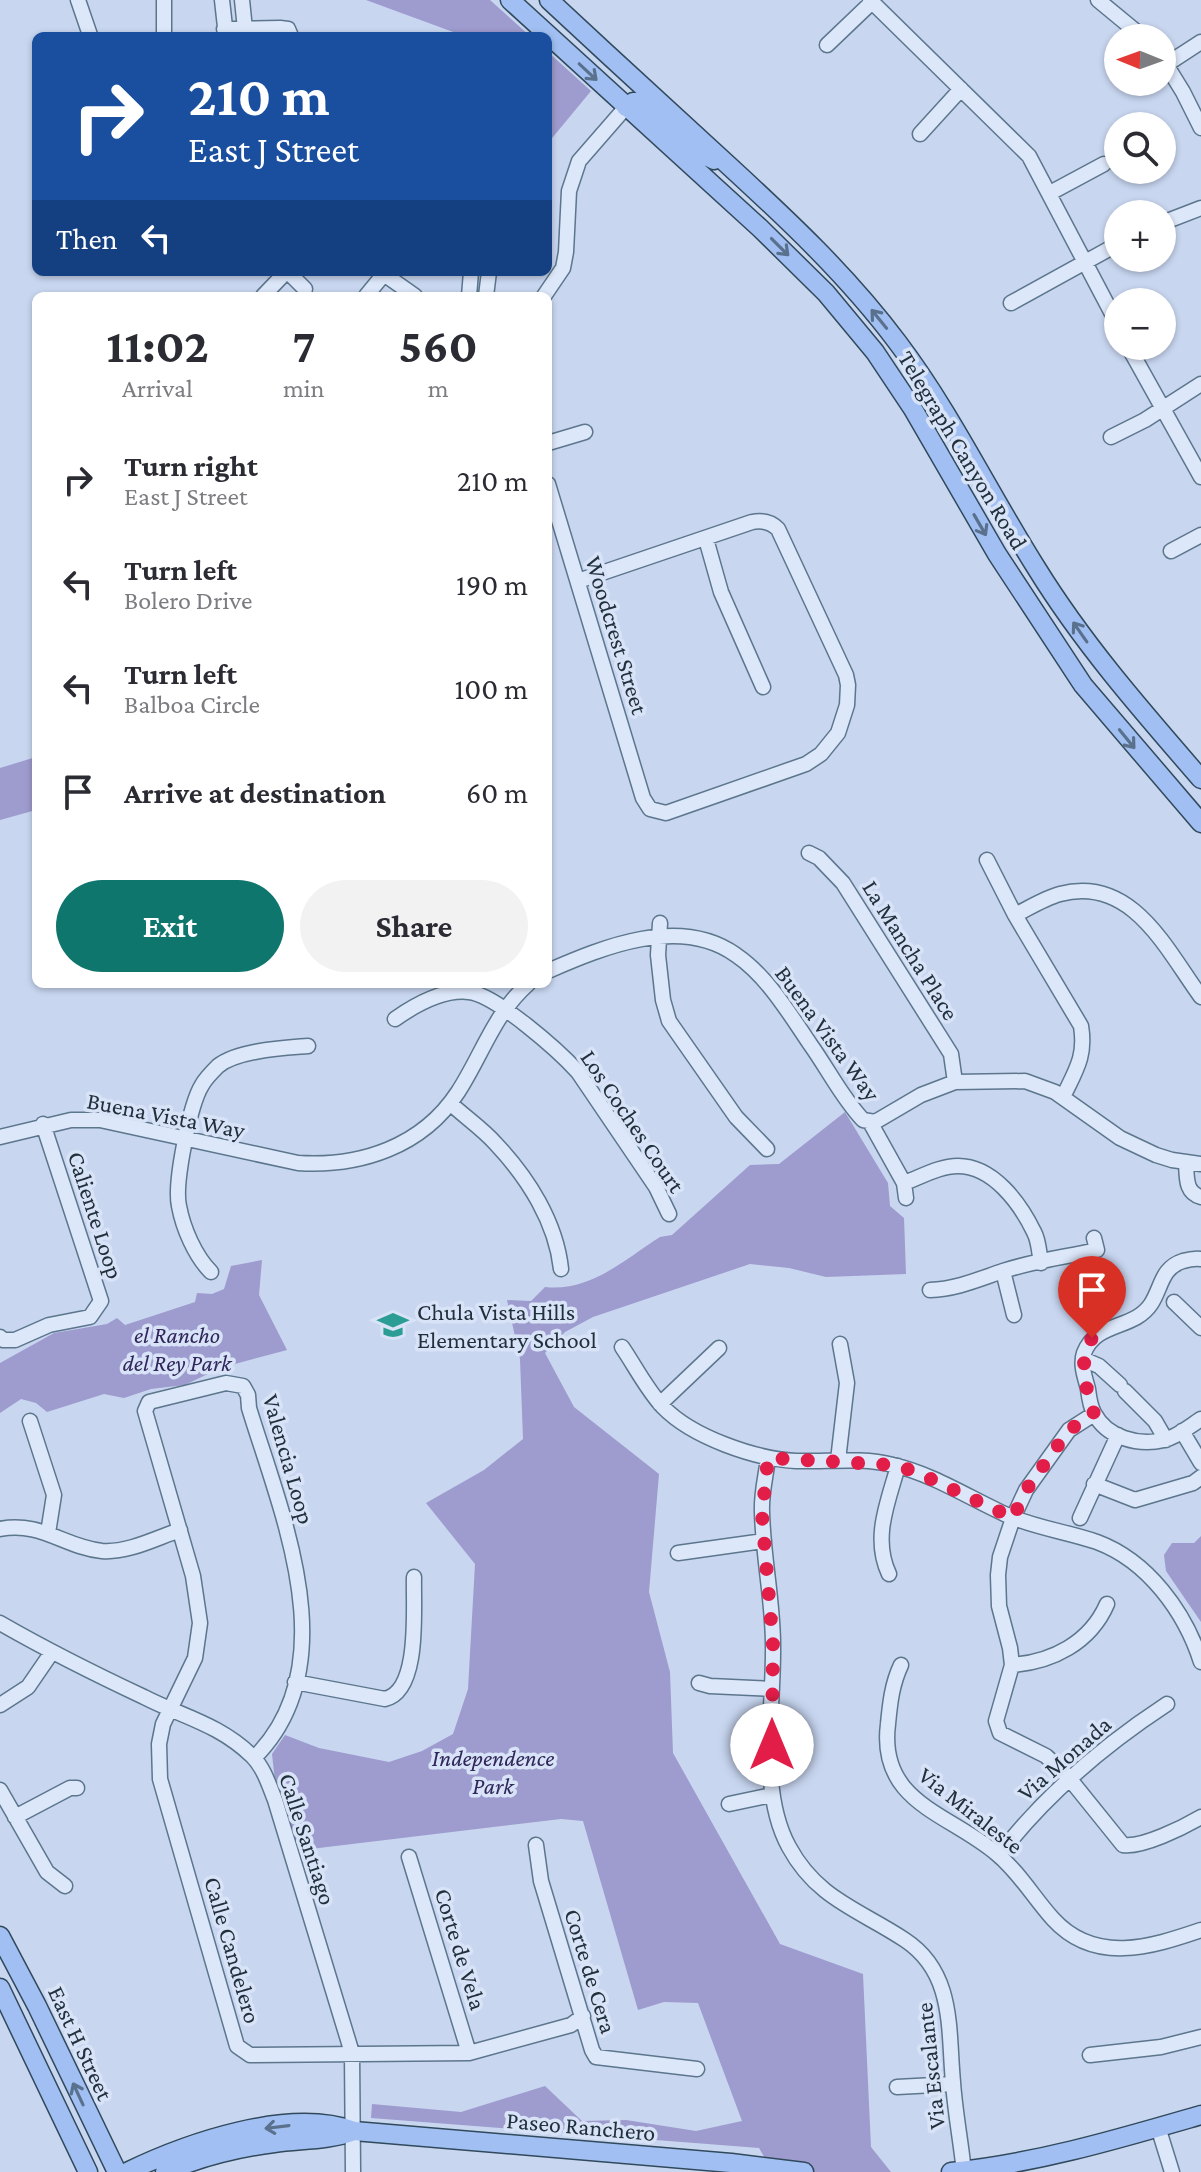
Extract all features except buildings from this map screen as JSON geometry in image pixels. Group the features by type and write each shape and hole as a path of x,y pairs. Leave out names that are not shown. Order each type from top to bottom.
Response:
{"main road":[{"name":"Telegraph Canyon Road","path":"510,0 545,32"},
{"name":"Telegraph Canyon Road","path":"549,0 825,256 899,344 1038,571 1096,655 1201,779"},
{"name":"Telegraph Canyon Road","path":"552,39 771,239 826,293 875,352 913,409 997,554 1083,685 1201,823"},
{"path":"626,107 639,102 690,148 728,165"},
{"name":"East H Street","path":"0,1936 117,2172"},
{"name":"East H Street","path":"0,1988 88,2172"},
{"path":"960,2172 1030,2161 1100,2145 1201,2115"},
{"name":"Paseo Ranchero","path":"127,2172 200,2141 279,2125 332,2123 354,2131 730,2168 804,2172"},
{"name":"Paseo Ranchero","path":"165,2172 232,2150 276,2142 334,2139 354,2131"}],"street":[{"path":"78,0 89,32"},
{"path":"164,0 164,32"},
{"path":"222,0 225,32"},
{"path":"242,0 245,29"},
{"path":"1098,0 1127,24"},
{"path":"827,45 871,1 1029,156 1104,299"},
{"path":"230,32 245,29 272,32"},
{"path":"1176,55 1201,42"},
{"path":"1176,81 1201,128"},
{"path":"920,134 961,89"},
{"path":"547,292 563,268 569,191 579,161 626,107"},
{"path":"1050,193 1104,164"},
{"path":"1176,218 1201,208"},
{"path":"1011,303 1104,252"},
{"path":"267,292 283,276"},
{"path":"291,276 305,289"},
{"path":"386,276 409,292"},
{"path":"1136,360 1201,477"},
{"path":"1111,437 1201,384"},
{"path":"552,442 585,432"},
{"name":"Woodcrest Street","path":"552,497 643,798 650,809 666,813 806,764 833,741 845,715 848,695 846,675 778,529 767,522 757,521 706,539"},
{"path":"1171,551 1201,535"},
{"path":"578,581 706,539 721,592 763,687"},
{"name":"La Mancha Place","path":"809,853 819,858 843,883 951,1054 955,1082"},
{"path":"987,860 1015,915 1081,1026 1084,1045 1081,1059 1063,1097"},
{"path":"1015,915 1064,893 1089,891 1111,895 1122,900 1148,923 1201,997"},
{"path":"660,930 663,996 669,1021 736,1117 767,1149"},
{"name":"Buena Vista Way","path":"552,970 660,930 704,940 728,950 764,980 859,1116 870,1122 883,1118 921,1095 955,1082 1025,1081 1063,1097 1120,1138 1156,1155 1194,1163"},
{"name":"Buena Vista Way","path":"0,1137 43,1124 100,1120 298,1163 326,1165 362,1160 404,1142 427,1126 450,1103 504,1010 524,988"},
{"name":"Los Coches Court","path":"395,1019 424,1001 465,991 478,993 504,1010 562,1055 578,1072 656,1187 669,1214"},
{"path":"211,1272 196,1253 178,1205 178,1179 199,1091 218,1067 258,1052 308,1046"},
{"path":"450,1103 497,1145 518,1172 546,1216 557,1245 561,1269"},
{"path":"870,1122 905,1191 957,1166 973,1168 1007,1181 1012,1197 1036,1235 1041,1263"},
{"name":"Caliente Loop","path":"0,1337 15,1340 49,1325 90,1317 101,1301 43,1124"},
{"path":"1194,1163 1188,1188 1201,1197"},
{"path":"930,1290 949,1289 1003,1271 1097,1250 1094,1238"},
{"path":"1201,1259 1174,1264 1163,1275 1151,1304 1139,1316 1108,1327 1092,1338 1082,1367 1094,1414 1118,1435 1141,1443 1166,1440 1201,1419"},
{"path":"1003,1271 1014,1315"},
{"path":"1174,1302 1201,1328"},
{"path":"838,1460 847,1383 840,1344"},
{"path":"622,1347 660,1404 697,1430 729,1446 768,1458 880,1462 898,1466 1013,1518 1099,1543 1131,1562 1177,1608 1195,1642 1201,1662"},
{"path":"660,1404 719,1348"},
{"path":"1083,1359 1099,1366 1123,1388 1155,1421 1166,1440"},
{"name":"Valencia Loop","path":"169,1707 195,1658 200,1610 145,1411 149,1402 236,1383 243,1386 248,1395 249,1408 297,1563 303,1620 302,1649 295,1682 273,1735 254,1758"},
{"path":"1094,1414 1069,1430 1026,1490 1013,1518 998,1575 999,1606 1012,1665 996,1721 997,1729 1046,1756 1069,1778 1117,1840 1127,1846 1189,1825 1201,1817"},
{"path":"30,1421 54,1495 55,1505 48,1533"},
{"path":"1182,1431 1201,1463"},
{"path":"1080,1518 1118,1435"},
{"name":"Via Escalante","path":"768,1458 762,1501 773,1645 772,1795 778,1821 787,1845 816,1885 837,1902 905,1940 924,1956 937,1974 948,2006 960,2172"},
{"path":"889,1574 884,1563 880,1525 898,1466"},
{"path":"1094,1484 1135,1500 1193,1483 1201,1477"},
{"path":"0,1529 29,1527 87,1549 106,1551 125,1549 180,1530"},
{"path":"678,1553 764,1541"},
{"path":"295,1682 393,1698 402,1688 413,1648 414,1577"},
{"path":"1012,1665 1040,1662 1065,1651 1077,1643 1103,1614 1107,1604"},
{"name":"Calle Santiago","path":"0,1623 52,1652 215,1727 254,1758 275,1800 352,2053 353,2172"},
{"path":"0,1705 28,1687 52,1652"},
{"name":"Via Miraleste","path":"901,1665 893,1683 887,1730 889,1758 896,1777 912,1799 999,1855 1055,1921 1088,1942 1133,1949 1157,1945 1201,1930"},
{"path":"699,1683 772,1689"},
{"name":"Via Monada","path":"999,1855 1029,1816 1069,1778 1167,1704"},
{"name":"Calle Candelero","path":"169,1707 159,1744 160,1779 237,2046 250,2055 469,2053 571,2025 583,2016"},
{"path":"15,1817 70,1788 77,1788"},
{"path":"0,1790 47,1872 65,1886"},
{"path":"729,1804 772,1795"},
{"name":"Corte de Cera","path":"536,1845 541,1881 596,2057 697,2069"},
{"name":"Corte de Vela","path":"409,1857 469,2053"},
{"path":"1090,2055 1161,2047 1201,2037"},
{"path":"897,2087 953,2084"},
{"path":"1158,2127 1172,2172"}],"green space":[{"path":"366,0 490,0 526,32 453,32"},
{"path":"552,56 591,91 552,138"},
{"path":"32,758 32,811 0,820 0,768"},
{"name":"Independence Park","path":"845,1112 888,1183 890,1206 904,1218 906,1274 826,1277 789,1268 750,1264 593,1317 565,1332 545,1353 574,1407 659,1474 649,1592 670,1672 673,1753 780,1944 863,1974 871,2147 891,2172 773,2172 759,2148 371,2118 372,2104 461,2112 545,2086 582,2121 626,2120 696,2131 742,2121 698,2003 664,2002 638,2010 583,1821 561,1819 294,1851 276,1790 272,1754 285,1735 319,1748 389,1762 422,1751 453,1734 468,1689 475,1564 426,1503 484,1470 523,1439 520,1359 507,1300 531,1301 545,1287 577,1285 606,1272 660,1237 672,1235 750,1165 779,1164"},
{"name":"el Rancho del Rey Park","path":"262,1260 259,1295 287,1350 220,1368 185,1385 151,1389 124,1398 104,1394 47,1412 36,1403 21,1399 0,1413 0,1363 54,1333 107,1324 117,1318 125,1325 195,1302 197,1293 212,1294 224,1289 231,1266"},
{"path":"1201,1536 1201,1622 1166,1571 1164,1555 1172,1543 1194,1543"}],"place":[{"name":"Chula Vista Hills Elementary School","path":"393,1325"}],"route":[{"path":"772,1745 773,1645 762,1515 768,1458 894,1465 916,1472 1013,1518 1026,1490 1069,1430 1094,1414 1082,1367 1092,1338"}]}
